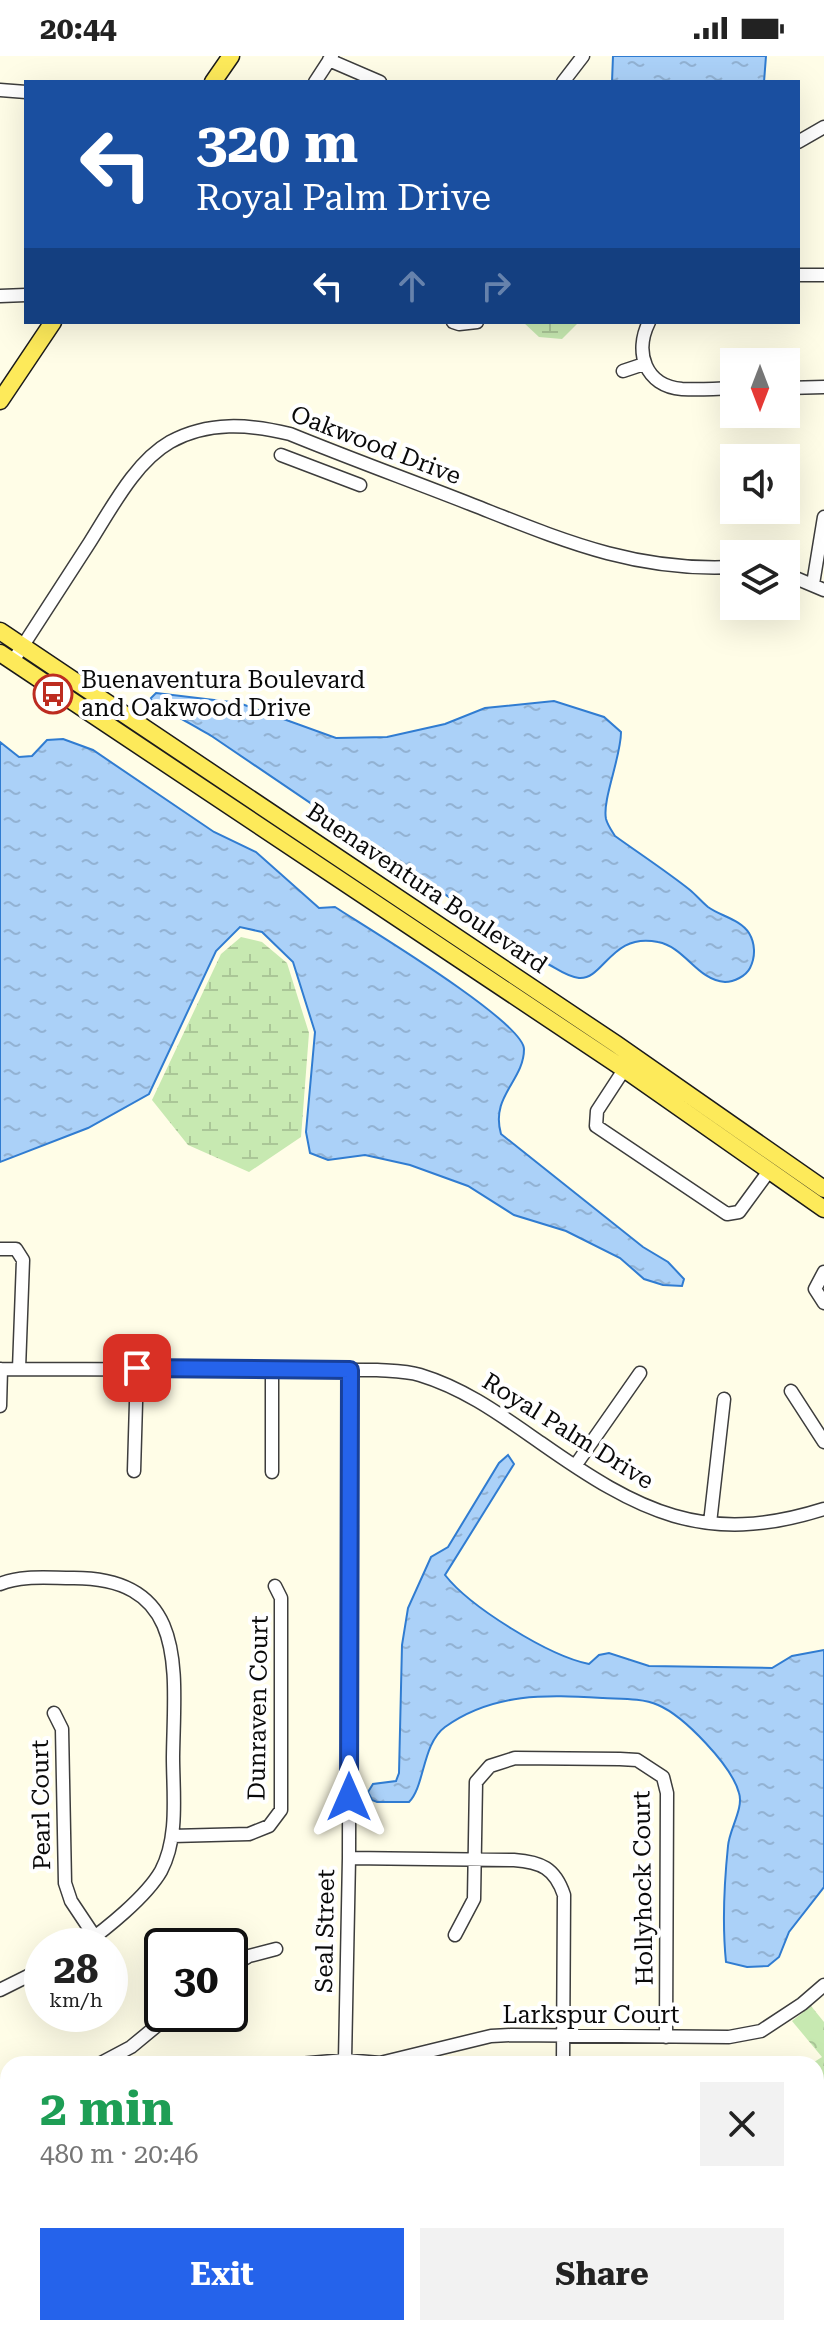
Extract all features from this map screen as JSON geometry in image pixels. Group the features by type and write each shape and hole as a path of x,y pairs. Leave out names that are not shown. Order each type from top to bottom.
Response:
{"main road":[{"path":"214,80 231,56"},
{"path":"0,401 52,324"},
{"name":"Buenaventura Boulevard","path":"0,631 611,1051"},
{"name":"Buenaventura Boulevard","path":"6,657 611,1051 822,1197"},
{"name":"Buenaventura Boulevard","path":"629,1063 769,1171 822,1197"}],"street":[{"path":"565,80 583,56"},
{"path":"316,80 331,58 376,80"},
{"path":"0,90 24,92"},
{"path":"800,141 824,127"},
{"path":"800,275 824,275"},
{"path":"0,296 24,295"},
{"path":"648,324 643,339 644,364 651,374 667,385 680,389 720,388"},
{"path":"623,371 644,364"},
{"path":"800,388 824,387"},
{"name":"Oakwood Drive","path":"6,657 23,645 99,528 147,462 168,444 195,431 231,425 290,434 547,535 620,558 668,566 720,567"},
{"path":"281,455 360,485"},
{"path":"800,580 819,587 824,517"},
{"path":"629,1063 597,1111 596,1126 727,1214 739,1212 769,1171"},
{"path":"0,1249 16,1249 23,1260 19,1369"},
{"path":"824,1272 815,1289 824,1303"},
{"path":"134,1471 137,1368"},
{"path":"0,1369 0,1406"},
{"name":"Royal Palm Drive","path":"0,1369 272,1369 417,1374 451,1386 489,1406 575,1466 637,1503 674,1516 710,1523 750,1525 824,1509"},
{"path":"272,1369 272,1472"},
{"name":"Seal Street","path":"345,2056 349,1858 350,1370"},
{"path":"575,1466 640,1373"},
{"path":"791,1391 824,1442"},
{"path":"710,1523 724,1399"},
{"path":"0,1584 13,1578 89,1578 125,1585 154,1605 170,1640 174,1673 172,1836 161,1871 140,1896 105,1928"},
{"name":"Dunraven Court","path":"172,1836 249,1834 269,1826 281,1810 281,1598 275,1586"},
{"name":"Pearl Court","path":"54,1713 62,1729 65,1883 71,1901 89,1928"},
{"name":"Hollyhock Court","path":"474,1860 476,1782 490,1766 515,1758 637,1760 663,1777 668,1805 666,2037"},
{"path":"349,1858 538,1862 553,1872 564,1895 563,2056"},
{"path":"455,1935 474,1899 474,1860"},
{"path":"248,1957 276,1949"},
{"path":"0,1990 24,1978"},
{"name":"Larkspur Court","path":"418,2056 491,2036 729,2037 761,2031 824,1985"},
{"path":"114,2056 149,2032"}],"green space":[{"path":"525,324 577,324 562,339 539,337"},
{"path":"241,937 262,942 287,963 309,1033 301,1137 249,1172 188,1145 152,1100 221,954"},
{"path":"811,2006 824,2022 824,2056 821,2056 792,2021"}],"water":[{"path":"613,56 766,56 764,80 612,80"},
{"path":"156,693 239,703 336,738 387,737 445,724 485,708 554,701 604,717 621,732 605,811 610,828 615,836 681,883 708,907 745,928 754,945 750,968 732,981 715,980 667,945 642,941 619,950 588,977 566,974 213,737 154,702 150,699"},
{"path":"63,739 93,750 214,832 256,852 319,908 335,907 440,975 498,1018 517,1036 524,1049 519,1070 500,1109 501,1134 643,1247 668,1262 684,1279 682,1286 663,1285 644,1279 620,1258 566,1231 514,1215 468,1186 410,1165 365,1155 328,1160 310,1153 306,1132 315,1032 293,962 262,932 240,927 216,951 149,1094 88,1128 0,1162 0,742 19,757 32,756 47,740"},
{"path":"508,1455 514,1464 445,1575 472,1601 532,1641 589,1664 599,1655 609,1653 649,1666 772,1668 792,1656 824,1650 824,1887 789,1932 779,1957 768,1966 747,1967 726,1962 724,1918 727,1861 740,1799 735,1782 706,1743 681,1720 658,1705 631,1699 562,1696 521,1698 482,1707 438,1734 409,1802 372,1800 368,1792 373,1784 396,1781 399,1773 402,1645 408,1608 431,1557 448,1547 499,1463"}],"place":[{"name":"Buenaventura Boulevard and Oakwood Drive","path":"53,694"}],"route":[{"path":"137,1368 350,1370 349,1797"}]}
